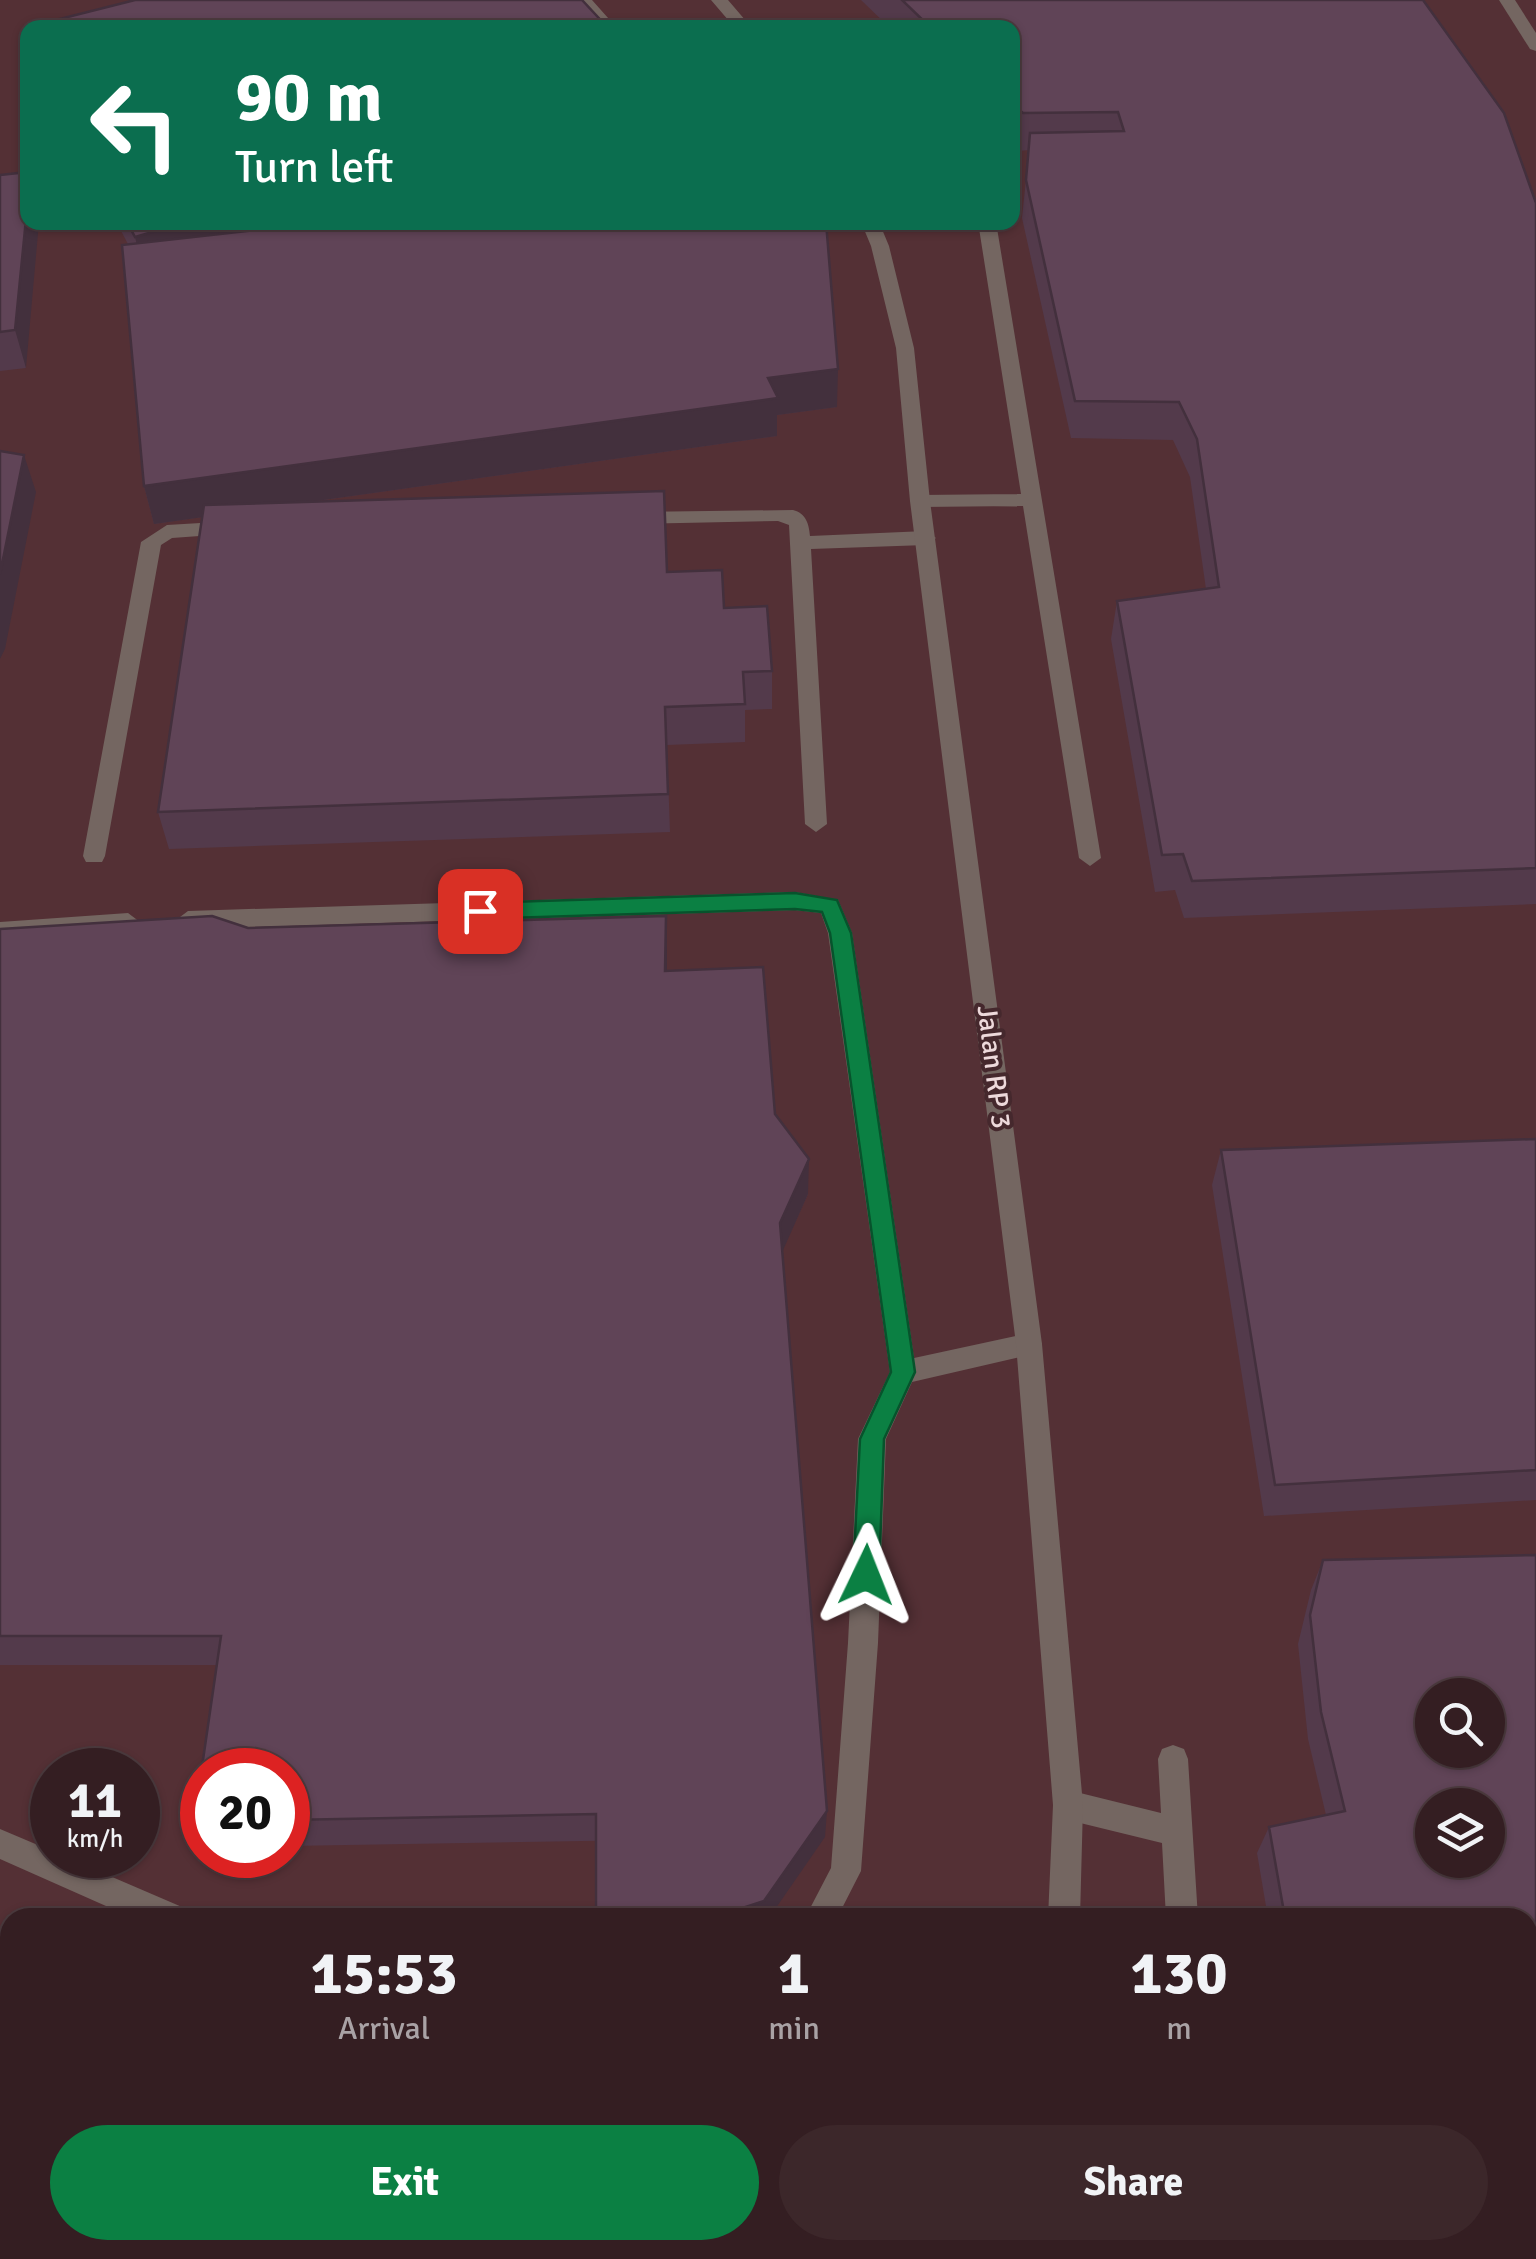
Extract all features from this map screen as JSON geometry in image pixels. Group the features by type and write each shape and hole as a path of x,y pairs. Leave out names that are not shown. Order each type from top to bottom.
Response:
{"street":[{"path":"583,0 602,20"},
{"path":"720,0 737,20"},
{"path":"1507,0 1536,46"},
{"name":"Jalan RP 3","path":"873,230 906,348 920,501 1029,1344 1068,1806 1064,1908"},
{"path":"988,230 1090,858"},
{"path":"920,501 1032,500"},
{"path":"602,519 793,516 799,524 816,824"},
{"path":"94,856 150,542 167,532 251,528"},
{"path":"800,543 926,538"},
{"path":"0,931 47,924 795,901 830,906 840,933 903,1372 872,1439 864,1642 846,1871 826,1908"},
{"path":"903,1372 1029,1344"},
{"path":"1173,1759 1182,1908"},
{"path":"1068,1806 1178,1832"},
{"path":"0,1844 147,1908"}],"shaded area":[{"path":"0,0 1536,0 1536,1908 0,1908"}],"building":[{"path":"135,0 582,0 601,20 56,20"},
{"path":"902,0 1423,0 1504,113 1536,203 1536,868 1192,881 1183,854 1162,855 1117,601 1219,587 1197,439 1179,402 1075,401 1026,180 1030,133 1124,131 1118,112 1020,111 1020,20 923,20"},
{"path":"20,173 20,230 25,230 15,330 0,332 0,175"},
{"path":"131,230 159,230 135,237"},
{"path":"257,230 827,230 838,369 768,378 778,398 144,486 122,245"},
{"path":"0,451 24,455 0,574"},
{"path":"664,491 667,572 722,570 724,608 767,606 772,671 743,672 745,704 665,707 668,794 158,812 204,505"},
{"path":"212,916 248,928 666,916 665,971 763,967 775,1114 809,1159 780,1223 827,1811 764,1901 743,1908 596,1908 596,1814 310,1820 310,1748 205,1748 221,1636 0,1636 0,929"},
{"path":"1536,1139 1536,1470 1275,1485 1221,1150"},
{"path":"1536,1555 1536,1908 1283,1908 1269,1827 1345,1811 1321,1712 1310,1615 1323,1560"}],"route":[{"path":"480,911 795,901 830,906 840,933 903,1372 872,1439 866,1575"}]}
